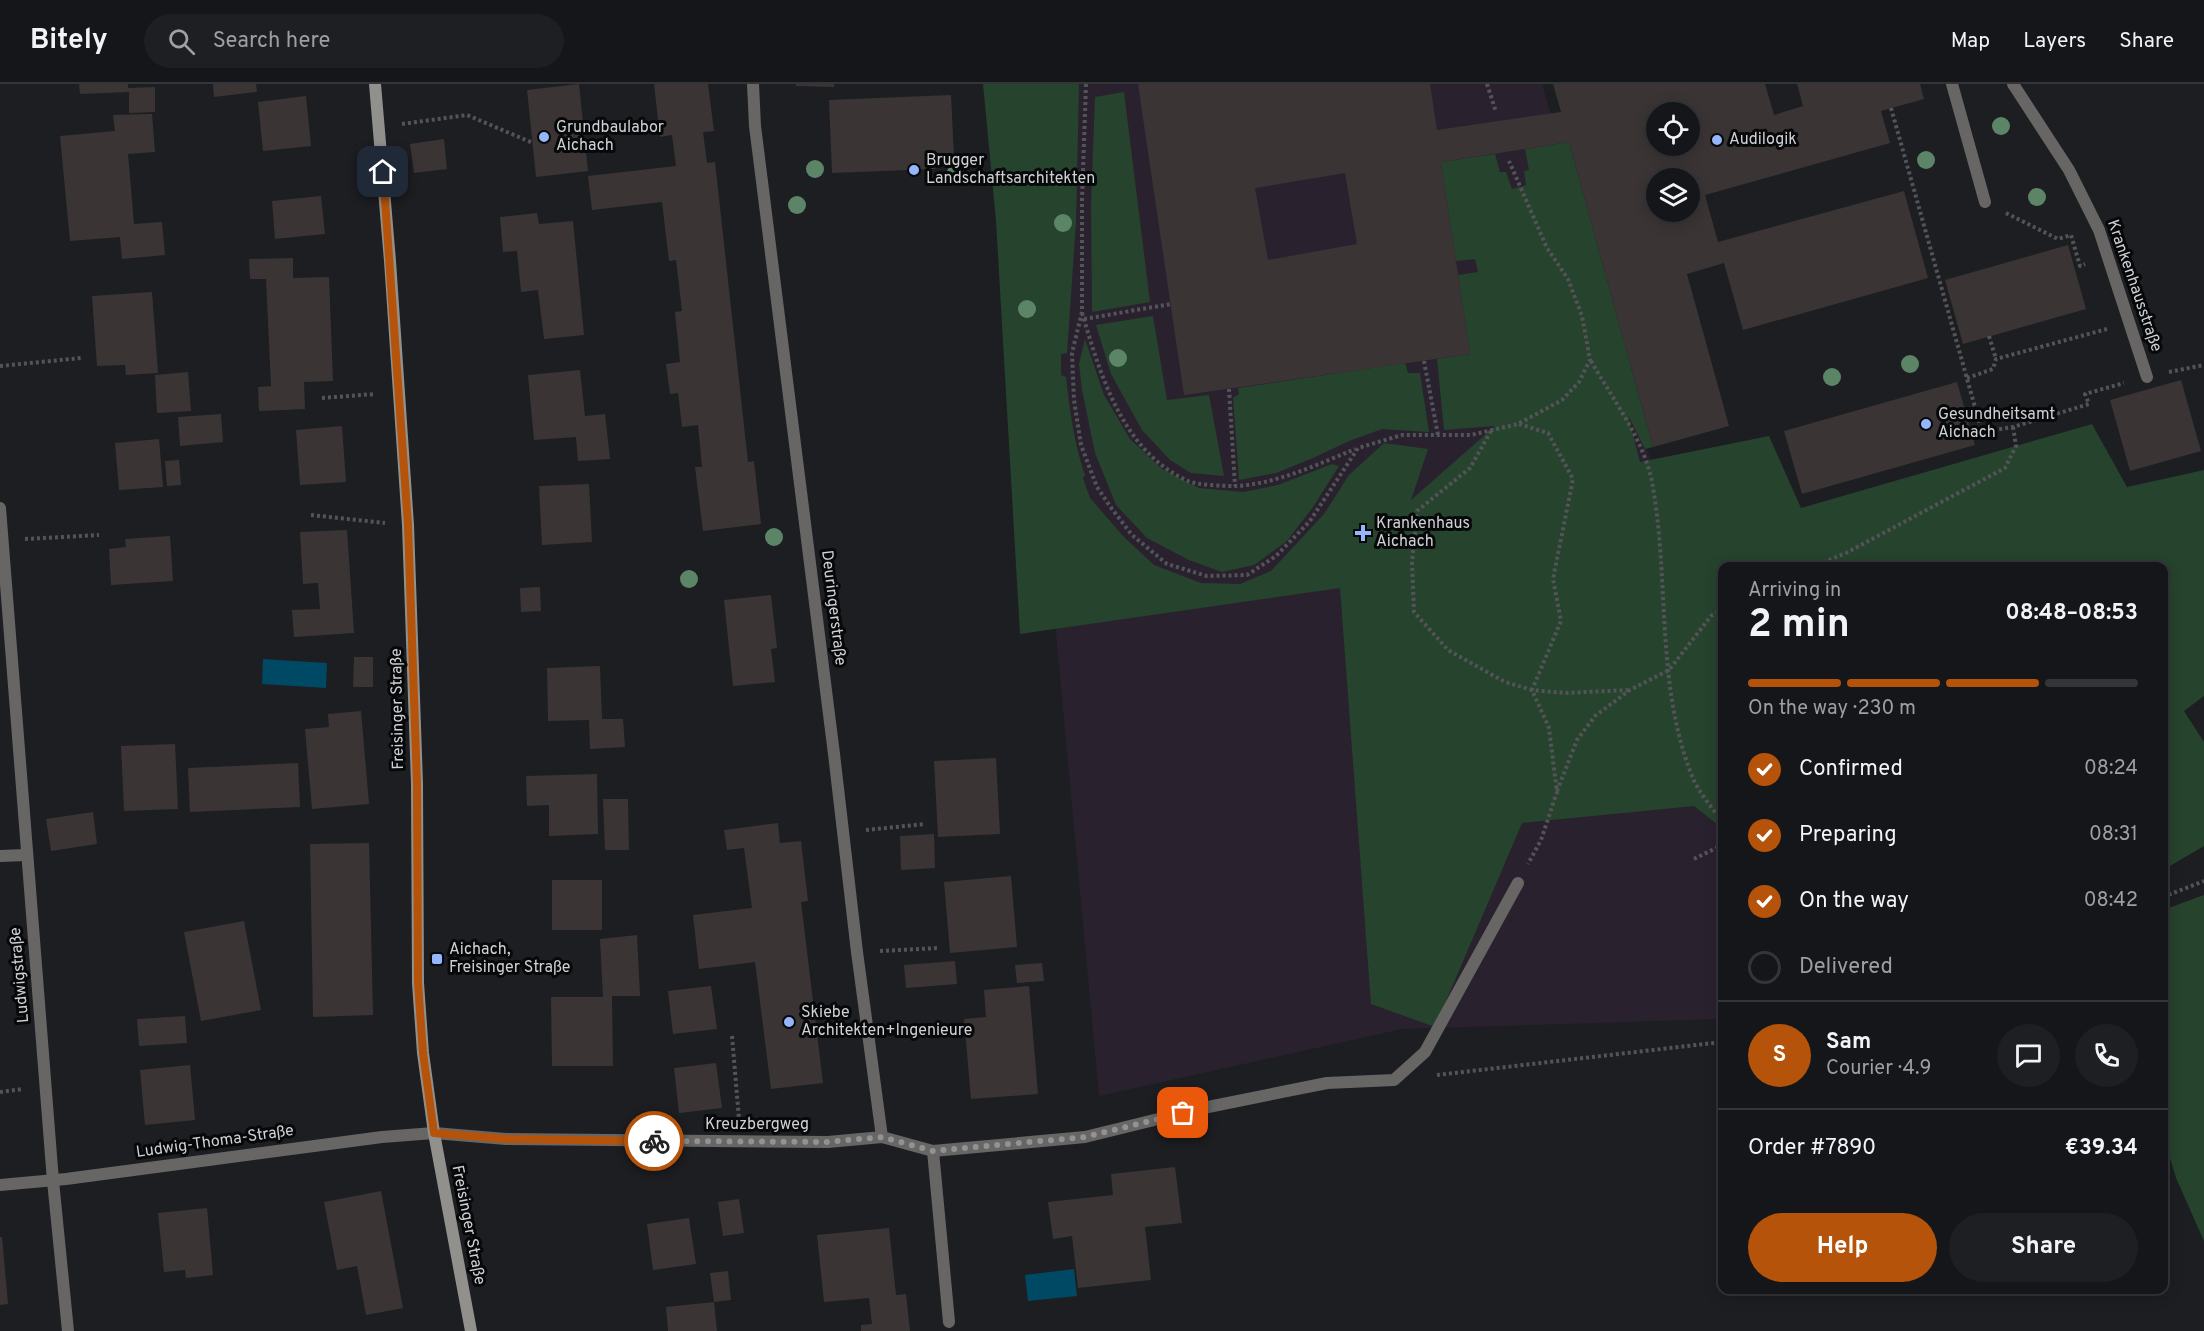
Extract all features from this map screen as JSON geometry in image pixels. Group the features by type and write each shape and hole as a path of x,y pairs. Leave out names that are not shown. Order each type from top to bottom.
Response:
{"main road":[{"name":"Freisinger Straße","path":"375,84 408,525 417,784 418,983 423,1053 434,1133 471,1331"}],"street":[{"name":"Deuringerstraße","path":"753,84 755,126 882,1137"},
{"path":"1952,84 1984,202"},
{"name":"Krankenhausstraße","path":"2013,84 2069,170 2098,230 2147,377"},
{"name":"Ludwigstraße","path":"0,508 26,855 68,1331"},
{"path":"0,856 26,855"},
{"path":"1394,1080 1425,1052 1518,883"},
{"name":"Kreuzbergweg","path":"434,1133 506,1139 828,1142 882,1137 933,1151 1085,1137 1203,1108 1328,1083 1394,1080"},
{"name":"Ludwig-Thoma-Straße","path":"0,1185 382,1137 434,1133"},
{"path":"933,1151 949,1322"}],"path":[{"path":"1086,84 1082,199 1082,312 1072,352 1074,400 1081,445 1097,487 1112,509 1132,535 1167,564 1207,576 1247,575 1276,556 1310,521 1358,448"},
{"path":"1487,84 1496,112"},
{"path":"1891,108 1982,432 2013,427 2088,404 2085,394 2147,377 2204,365"},
{"path":"379,127 467,115 533,143"},
{"path":"1509,161 1547,248 1568,279 1582,316 1590,360 1639,441 1652,481 1676,725 1693,778 1718,816"},
{"path":"1984,202 2058,239 2071,235 2077,253"},
{"path":"1084,319 1171,304"},
{"path":"1082,312 1106,388 1127,427 1149,456 1190,482 1235,486 1275,479 1358,448 1402,435 1471,435 1518,424 1562,400 1579,382 1590,360"},
{"path":"1996,359 2130,322"},
{"path":"1967,378 1993,369 1996,359 1989,336"},
{"path":"0,366 81,358"},
{"path":"1424,361 1438,435"},
{"path":"1229,389 1235,486"},
{"path":"322,398 399,392"},
{"path":"1966,411 1975,408"},
{"path":"1518,424 1548,433 1573,479 1554,579 1561,621 1532,690 1549,728 1557,792"},
{"path":"1824,562 1846,553 2005,468 2016,446 2013,427"},
{"path":"1492,430 1470,468 1417,511 1412,561 1414,612 1448,650 1505,682 1532,690 1564,693 1630,690"},
{"path":"311,515 408,525"},
{"path":"2,540 99,535"},
{"path":"1518,883 1541,840 1577,740 1595,717 1630,690 1669,670 1711,616 1718,612"},
{"path":"843,832 925,824"},
{"path":"1694,859 1718,847"},
{"path":"2168,895 2204,881"},
{"path":"857,952 939,948"},
{"path":"732,1036 741,1141"},
{"path":"1394,1080 1718,1042"}],"shaded area":[{"name":"Krankenhaus Aichach","path":"1005,84 1542,84 1647,449 1718,635 1718,1019 1402,1029 1099,1096"}],"green space":[{"path":"983,84 1079,84 1076,223 1067,353 1061,354 1061,375 1066,377 1075,439 1085,475 1083,478 1090,498 1123,536 1154,565 1201,583 1240,584 1271,571 1324,514 1349,475 1384,443 1428,449 1411,500 1495,426 1444,430 1437,359 1470,354 1458,275 1478,272 1475,259 1456,261 1441,162 1495,154 1500,172 1506,172 1512,189 1526,185 1524,171 1529,170 1525,149 1569,142 1653,447 1645,449 1628,415 1640,462 1769,436 1801,508 2092,424 2127,487 2204,470 2204,696 2184,711 2204,742 2204,846 2168,867 2168,562 1718,562 1718,825 1694,806 1522,823 1435,1027 1371,1004 1340,588 1020,634 996,221"},
{"path":"1124,92 1150,302 1092,312 1091,203 1095,97"},
{"path":"1153,316 1167,400 1209,395 1224,476 1191,473 1170,460 1142,430 1111,374 1096,325"},
{"path":"1085,339 1104,395 1130,439 1162,469 1199,488 1243,492 1278,485 1332,464 1339,466 1313,507 1287,541 1254,565 1222,572 1189,560 1147,538 1116,505 1095,453 1079,364"},
{"path":"1405,363 1408,373 1420,373 1429,432 1382,429 1276,473 1239,480 1233,398 1239,394 1238,388"},
{"path":"2204,895 2204,1241 2176,1178 2168,1152 2168,908"}],"water":[{"path":"263,659 327,663 326,688 262,684"},
{"path":"1074,1269 1077,1296 1028,1301 1025,1275"}],"building":[{"path":"79,84 128,84 128,88 155,87 155,112 129,113 129,92 80,94"},
{"path":"213,84 256,84 257,92 214,97"},
{"path":"579,84 588,171 536,177 527,90"},
{"path":"654,84 708,84 714,131 703,132 707,163 715,162 748,462 754,461 761,524 703,531 695,467 702,467 698,425 682,427 678,393 670,394 666,364 680,362 675,312 682,311 676,260 669,261 662,202 592,210 588,176 676,166 672,135 660,137"},
{"path":"796,84 834,84 834,87 796,86"},
{"path":"1138,84 1430,84 1437,130 1561,112 1553,84 1765,84 1774,115 1803,106 1797,84 1920,84 1924,99 1881,111 1890,143 1705,195 1718,242 1904,191 1928,278 1743,330 1724,263 1687,274 1729,426 1653,447 1569,142 1441,162 1470,354 1184,395","holes":["1345,173 1357,244 1268,260 1255,188"]},
{"path":"951,95 954,157 935,158 935,169 832,173 829,100"},
{"path":"306,96 311,146 263,151 258,102"},
{"path":"152,114 155,152 128,154 134,224 162,222 165,255 122,259 120,237 70,241 60,136 115,131 113,115"},
{"path":"444,139 447,169 414,173 410,144"},
{"path":"321,196 325,234 275,239 272,201"},
{"path":"537,213 539,224 573,221 584,335 544,339 538,290 521,292 517,251 503,252 500,217"},
{"path":"2068,245 2086,309 1963,344 1945,280"},
{"path":"293,258 293,278 329,277 333,381 304,382 305,409 259,411 258,387 271,386 266,279 250,279 249,259"},
{"path":"152,292 158,373 126,375 125,365 97,366 92,296"},
{"path":"580,370 585,416 605,414 610,459 578,461 576,437 534,440 528,375"},
{"path":"188,372 191,411 157,413 155,375"},
{"path":"2181,380 2201,451 2130,471 2110,400"},
{"path":"1957,382 1975,445 1802,494 1784,431"},
{"path":"221,414 223,442 180,446 178,417"},
{"path":"342,426 346,482 300,485 296,430"},
{"path":"159,439 163,487 119,490 115,443"},
{"path":"179,460 181,485 167,486 165,461"},
{"path":"589,484 592,542 542,545 539,486"},
{"path":"347,530 354,633 294,637 292,610 320,609 318,583 303,584 300,532"},
{"path":"170,536 173,581 111,585 109,549 126,547 125,539"},
{"path":"540,587 541,611 521,612 520,588"},
{"path":"771,595 777,648 771,649 775,682 733,686 724,600"},
{"path":"354,657 373,657 373,687 353,687"},
{"path":"600,666 602,719 623,719 625,747 590,749 589,720 548,721 547,668"},
{"path":"361,711 369,804 312,809 305,729 329,727 328,714"},
{"path":"175,744 178,809 124,811 121,746"},
{"path":"996,758 1000,834 938,837 934,761"},
{"path":"298,763 300,807 190,812 188,768"},
{"path":"597,774 598,834 549,836 549,805 527,806 526,776"},
{"path":"603,799 628,799 629,850 605,850"},
{"path":"93,812 97,844 51,851 46,819"},
{"path":"778,823 780,843 801,841 808,901 801,902 823,1083 771,1089 755,962 699,969 693,915 752,908 744,848 727,850 724,830"},
{"path":"934,834 935,868 901,870 900,836"},
{"path":"369,843 373,1015 313,1017 310,844"},
{"path":"1011,876 1017,947 950,953 944,882"},
{"path":"552,880 602,880 602,930 552,930"},
{"path":"244,921 261,1010 201,1021 184,932"},
{"path":"637,935 640,996 612,996 613,1066 552,1066 551,997 603,997 600,939"},
{"path":"955,961 957,984 906,988 904,965"},
{"path":"1042,963 1044,981 1017,983 1015,965"},
{"path":"711,986 717,1029 673,1034 668,991"},
{"path":"1029,986 1038,1094 971,1099 964,1019 986,1017 984,990"},
{"path":"185,1016 187,1043 139,1046 137,1019"},
{"path":"716,1063 722,1108 679,1113 674,1068"},
{"path":"190,1065 195,1120 145,1125 140,1070"},
{"path":"1175,1167 1182,1223 1145,1227 1151,1280 1078,1288 1072,1236 1053,1239 1048,1202 1113,1195 1111,1174"},
{"path":"381,1191 403,1308 366,1315 357,1266 337,1270 324,1202"},
{"path":"739,1199 744,1233 723,1236 718,1202"},
{"path":"207,1208 213,1275 186,1278 185,1270 164,1272 158,1213"},
{"path":"689,1218 696,1264 653,1270 647,1224"},
{"path":"889,1228 896,1295 906,1294 910,1331 861,1331 861,1325 872,1324 869,1298 824,1302 817,1235"},
{"path":"0,1237 2,1237 8,1304 0,1305"},
{"path":"728,1271 731,1300 714,1302 710,1273"},
{"path":"714,1302 717,1331 668,1331 666,1307"}],"way so far":[{"path":"654,1141 828,1142 882,1137 933,1151 1085,1137 1183,1113"}],"place":[{"name":"Grundbaulabor Aichach","path":"544,137"},
{"name":"Audilogik","path":"1717,140"},
{"name":"Brugger Landschaftsarchitekten","path":"914,170"},
{"name":"Gesundheitsamt Aichach","path":"1926,424"},
{"name":"Krankenhaus Aichach","path":"1363,533"},
{"name":"Aichach, Freisinger Straße","path":"437,959"},
{"name":"Skiebe Architekten+Ingenieure","path":"789,1022"}],"route":[{"path":"383,172 408,525 414,653 418,983 423,1053 434,1133 506,1139 654,1141"}]}
